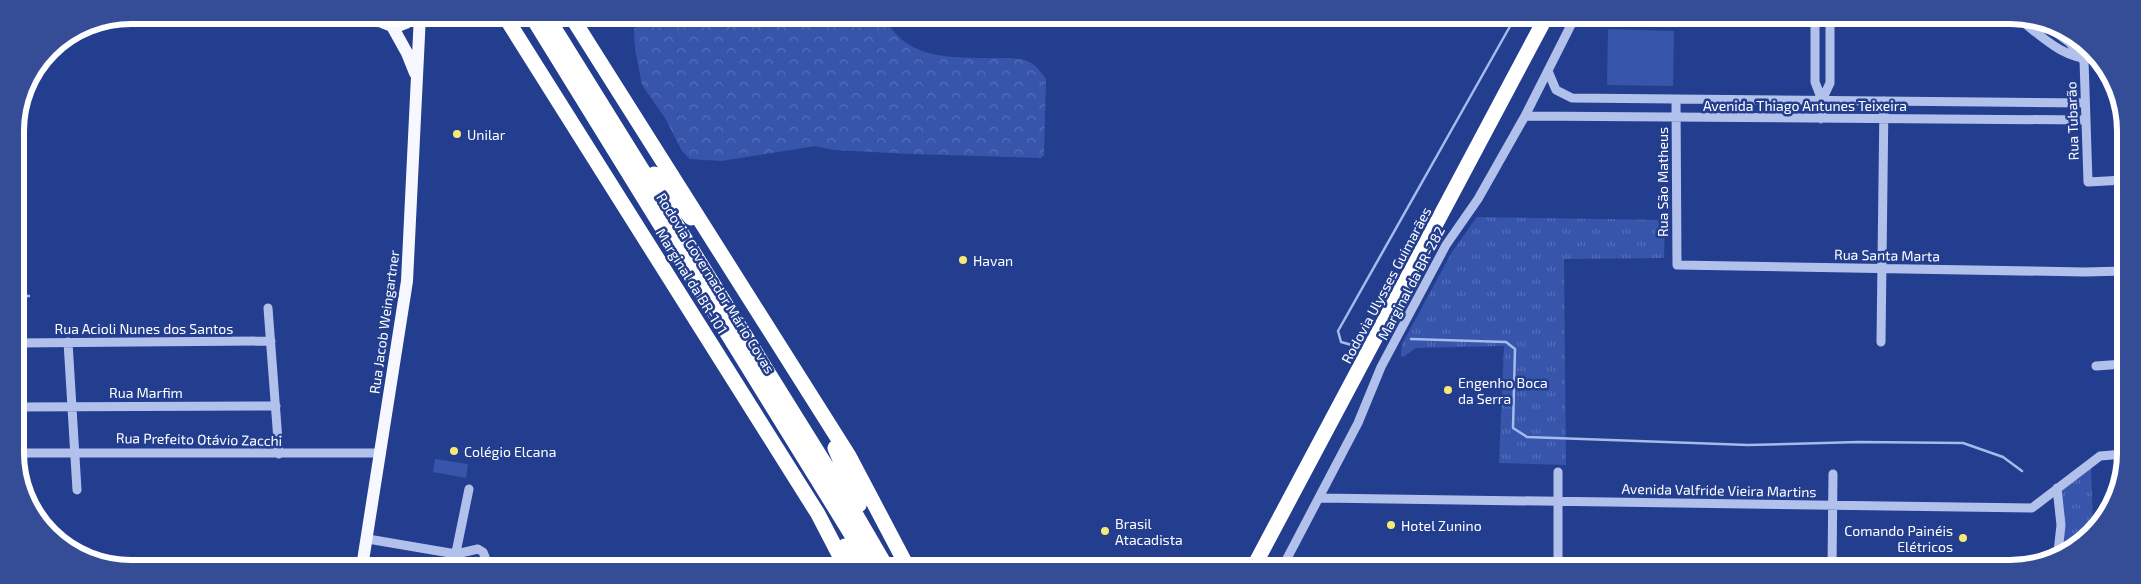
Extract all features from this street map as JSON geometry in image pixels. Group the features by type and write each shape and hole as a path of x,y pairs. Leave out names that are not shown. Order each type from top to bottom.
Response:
{"highway":[{"name":"Marginal da BR-101","path":"509,24 796,478 842,560"},
{"name":"Rodovia Governador Mário Covas","path":"536,24 867,560"},
{"name":"Rodovia Governador Mário Covas","path":"551,24 883,560"},
{"path":"576,24 849,456 904,560"},
{"name":"Rodovia Ulysses Guimarães","path":"1257,560 1537,24"},
{"path":"620,135 722,255"},
{"path":"820,411 878,551"},
{"path":"796,478 831,524 853,560"}],"main road":[{"name":"Rua Jacob Weingartner","path":"386,24 407,53 417,80"},
{"name":"Rua Jacob Weingartner","path":"364,560 407,281 420,24"}],"street":[{"name":"Marginal da BR-282","path":"1287,560 1358,423 1381,367 1446,246 1478,198 1525,116 1571,24"},
{"path":"1815,24 1815,82 1822,100"},
{"path":"1821,119 1822,100 1830,84 1830,24"},
{"path":"2028,26 2064,53 2084,60 2090,60"},
{"path":"2065,39 2084,60"},
{"name":"Rua Tubarão","path":"2084,60 2088,182 2117,180"},
{"name":"Avenida Thiago Antunes Teixeira","path":"1548,70 1556,90 1572,98 2085,103"},
{"name":"Rua São Matheus","path":"1676,99 1677,265"},
{"path":"1882,342 1884,101"},
{"name":"Avenida Thiago Antunes Teixeira","path":"1525,116 2086,120"},
{"name":"Rua Santa Marta","path":"1677,265 2117,271"},
{"path":"268,308 280,454"},
{"name":"Rua Acioli Nunes dos Santos","path":"24,342 271,341"},
{"path":"68,342 77,490"},
{"path":"2096,366 2117,364"},
{"name":"Rua Marfim","path":"24,406 276,406"},
{"name":"Rua Prefeito Otávio Zacchi","path":"24,453 381,454"},
{"name":"Avenida Valfride Vieira Martins","path":"1320,498 2032,508 2100,456 2117,455"},
{"path":"1558,472 1558,560"},
{"path":"1832,560 1833,474"},
{"path":"2057,488 2060,518 2058,548"},
{"path":"455,560 469,489"},
{"path":"368,539 456,554 478,549 482,552 486,560"}],"green space":[{"path":"639,24 889,24 904,41 917,49 931,54 962,58 1014,58 1024,60 1035,66 1046,79 1044,155 1041,158 912,154 834,150 815,146 721,161 690,159 682,151 665,118 642,85 635,49 634,29"},
{"path":"1608,29 1674,31 1673,86 1607,85"},
{"path":"1477,217 1665,220 1664,258 1564,259 1566,465 1499,463 1504,346 1416,348 1403,357 1401,356 1402,344 1452,252"},
{"path":"435,459 468,464 466,478 433,472"},
{"path":"2091,467 2093,521 2081,534 2062,546 2061,489"}],"waterway":[{"path":"1352,345 1341,342 1338,331 1511,24"},
{"path":"24,296 29,296"},
{"path":"1411,339 1506,342 1515,349 1513,428 1527,437 1748,445 1859,442 1963,443 2003,457 2022,471"}],"place":[{"name":"Unilar","path":"457,134"},
{"name":"Havan","path":"963,260"},
{"name":"Engenho Boca da Serra","path":"1448,390"},
{"name":"Colégio Elcana","path":"454,451"},
{"name":"Hotel Zunino","path":"1391,525"},
{"name":"Brasil Atacadista","path":"1105,531"},
{"name":"Comando Painéis Elétricos","path":"1963,538"}]}
